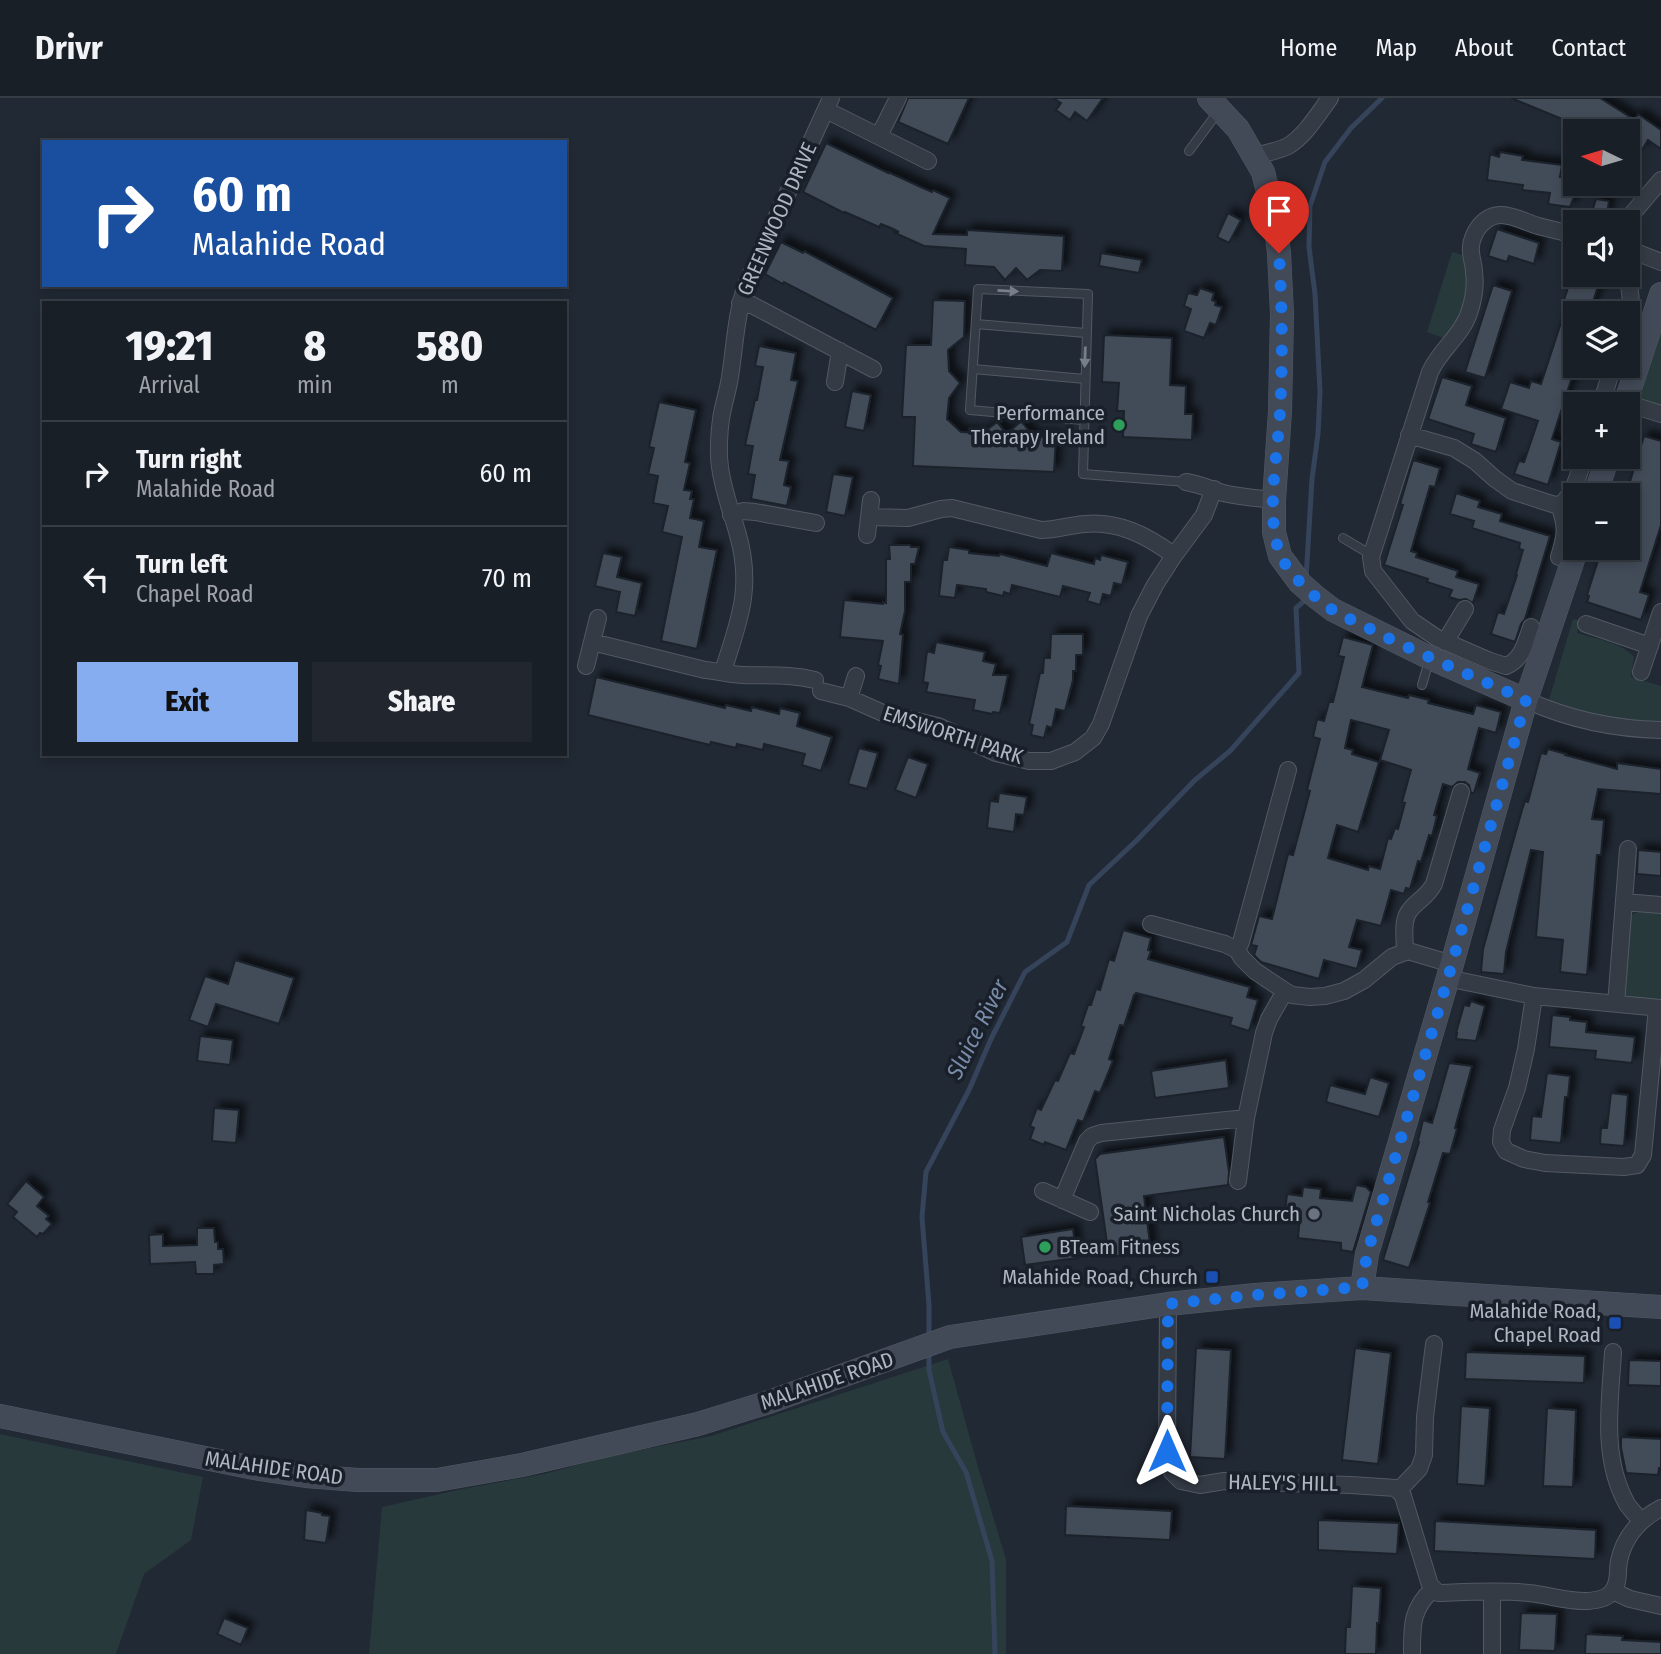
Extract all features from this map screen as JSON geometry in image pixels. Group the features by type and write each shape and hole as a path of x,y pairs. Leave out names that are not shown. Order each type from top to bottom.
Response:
{"main road":[{"path":"1215,104 1238,129 1264,172 1275,220 1282,314 1280,411 1273,500 1274,532 1280,556 1300,583 1333,610 1437,650 1526,700"},
{"path":"1629,392 1661,294"},
{"path":"1362,1287 1367,1254 1566,560"},
{"name":"MALAHIDE ROAD","path":"0,1416 254,1468 306,1476 358,1480 437,1480 522,1465 698,1424 769,1402 950,1337 1168,1304 1362,1287 1661,1307"}],"street":[{"path":"879,136 898,98"},
{"path":"1255,156 1292,143 1330,98"},
{"path":"829,104 879,136 928,161"},
{"name":"GREENWOOD DRIVE","path":"723,671 744,600 745,571 720,466 721,420 730,381 740,303 747,282 829,104"},
{"path":"1635,210 1661,180"},
{"path":"1437,650 1437,638 1412,621 1373,571 1371,557 1434,362 1458,334 1469,313 1475,290 1471,253 1474,234 1486,220 1505,215 1563,232"},
{"path":"1640,254 1661,262"},
{"path":"740,303 752,305 873,369"},
{"path":"835,382 840,351"},
{"path":"1640,408 1661,414"},
{"path":"1409,435 1446,445 1466,454 1512,491 1543,502 1562,504 1575,486 1580,469"},
{"path":"1186,482 1244,497 1273,500"},
{"name":"EMSWORTH PARK","path":"592,642 705,670 740,675 795,675 883,713 938,726 1007,757 1051,761 1075,752 1093,738 1101,724 1134,627 1172,557 1204,515 1214,489"},
{"path":"867,535 871,500"},
{"path":"1559,505 1563,520"},
{"path":"869,517 908,518 952,508 1041,530 1089,523 1116,526 1142,535 1172,554 1172,557"},
{"path":"731,515 743,511 755,512 816,523"},
{"path":"1437,650 1465,608"},
{"path":"1641,672 1661,612"},
{"path":"586,666 598,618"},
{"path":"1586,624 1650,646"},
{"path":"1437,650 1506,666 1517,660 1531,627"},
{"path":"849,698 856,676"},
{"path":"1526,700 1574,718 1640,730 1661,730"},
{"path":"1237,950 1288,770"},
{"path":"1405,952 1406,917 1409,911 1429,894 1434,884 1461,792"},
{"path":"1616,1004 1629,849"},
{"path":"1625,902 1661,905"},
{"path":"1151,924 1225,944 1237,950 1255,971 1292,995 1325,996 1344,991 1364,980 1392,957 1408,951 1450,971 1534,996 1659,1008 1643,1155 1637,1165 1623,1167 1545,1163 1524,1159 1506,1151 1501,1142 1502,1130 1517,1088 1534,996"},
{"path":"1238,1181 1246,1118 1264,1033 1285,991"},
{"path":"1062,1200 1087,1141 1092,1136 1246,1118"},
{"path":"1043,1191 1090,1212"},
{"name":"HALEY'S HILL","path":"1168,1304 1167,1451 1172,1472 1181,1481 1200,1485 1224,1480 1351,1485 1395,1488 1398,1491"},
{"path":"1434,1344 1425,1417 1424,1455 1419,1469 1398,1491 1403,1496 1425,1570 1433,1589 1438,1593 1530,1593 1577,1601 1601,1600 1611,1594 1617,1584 1619,1560 1625,1542 1636,1525 1661,1508"},
{"path":"1613,1352 1609,1410 1610,1454 1617,1480 1628,1504 1641,1521"},
{"path":"1412,1654 1416,1608 1433,1589"},
{"path":"1613,1591 1630,1599 1661,1606"},
{"path":"1492,1592 1492,1654"}],"lane":[{"path":"1189,152 1215,104"},
{"path":"1083,420 970,410 978,289 1088,294 1083,474 1186,482"},
{"path":"976,324 1086,334"},
{"path":"973,369 1084,379"},
{"path":"1343,538 1371,557"},
{"path":"1422,685 1437,650"}],"shaded area":[{"path":"1452,252 1466,256 1470,281 1464,310 1443,338 1427,332"},
{"path":"1661,312 1661,406 1640,399 1640,392 1638,392"},
{"path":"1573,619 1580,621 1577,633 1615,644 1634,657 1631,677 1661,686 1661,722 1614,721 1548,703"},
{"path":"1640,911 1661,913 1661,1004 1622,996 1629,916"},
{"path":"948,1359 1006,1559 1006,1654 369,1654 382,1507 711,1436"},
{"path":"0,1434 203,1477 191,1540 144,1574 116,1654 0,1654"}],"building":[{"path":"908,98 969,98 948,144 898,122"},
{"path":"1053,98 1103,98 1087,121 1075,112 1070,120 1056,110 1061,103"},
{"path":"1511,98 1600,98 1633,119 1563,119"},
{"path":"1638,114 1661,130 1661,149 1648,140 1642,150 1640,119 1636,119"},
{"path":"826,143 888,173 950,198 933,234 967,235 967,230 1064,236 1062,271 1040,270 1027,280 1016,268 1005,280 994,267 965,265 966,249 924,246 893,232 899,232 891,228 881,224 879,227 844,213 803,192"},
{"path":"1500,152 1523,156 1522,160 1562,165 1560,177 1563,177 1563,196 1574,196 1570,207 1548,204 1550,193 1522,190 1523,185 1487,180 1490,154 1499,157"},
{"path":"1596,199 1609,201 1608,210 1593,210"},
{"path":"1228,213 1241,220 1229,243 1217,237"},
{"path":"1497,229 1539,243 1534,264 1509,256 1507,262 1488,256"},
{"path":"781,242 803,253 804,251 893,298 876,330 765,274"},
{"path":"1101,253 1142,260 1139,273 1099,266"},
{"path":"1493,285 1512,291 1485,378 1465,372"},
{"path":"1568,287 1598,287 1593,301 1564,300"},
{"path":"1200,288 1214,293 1212,300 1216,302 1215,305 1222,307 1216,325 1210,323 1204,338 1184,331 1191,309 1184,306 1188,293 1197,295"},
{"path":"933,300 965,301 964,337 948,350 949,371 960,383 949,398 947,419 961,432 983,433 997,422 1007,434 1021,421 1033,436 1056,437 1054,472 913,466 915,417 902,417 906,345 931,345"},
{"path":"1563,316 1563,378 1572,378 1567,392 1563,392 1563,405 1552,439 1561,442 1548,485 1514,474 1519,461 1524,462 1538,421 1501,409 1510,382 1529,388 1531,381 1541,384"},
{"path":"1104,335 1172,338 1170,385 1186,386 1185,414 1193,414 1192,440 1123,437 1124,411 1117,411 1119,383 1102,382"},
{"path":"759,346 796,353 791,380 798,381 780,460 789,461 784,485 791,487 787,506 751,499 755,475 748,474 753,446 745,445 763,367 755,366"},
{"path":"1442,377 1472,386 1466,405 1506,418 1496,452 1471,444 1474,434 1428,419"},
{"path":"852,391 871,395 864,431 845,427"},
{"path":"659,402 696,410 685,462 690,463 684,490 692,491 690,499 694,499 690,518 704,521 699,547 717,550 697,649 661,641 682,537 662,532 668,506 653,503 658,476 648,474 654,448 649,447"},
{"path":"1644,436 1661,441 1661,525 1640,592 1649,595 1641,620 1587,602 1598,560 1640,560 1640,483 1630,483 1634,469 1640,469 1640,449"},
{"path":"1413,460 1440,468 1435,487 1430,486 1411,551 1417,553 1416,557 1458,571 1456,577 1479,584 1473,603 1466,599 1449,597 1452,590 1427,582 1428,579 1384,565 1403,505 1400,504"},
{"path":"833,474 853,477 845,516 826,512"},
{"path":"1456,493 1480,501 1478,507 1502,514 1500,521 1550,536 1525,619 1515,642 1491,634 1498,612 1504,614 1523,550 1519,549 1520,543 1472,528 1474,521 1450,514"},
{"path":"889,545 919,547 915,564 911,564 911,582 905,582 899,684 878,679 883,641 840,637 844,600 886,603 886,559 890,559"},
{"path":"949,547 969,550 969,553 1000,554 1047,566 1051,553 1094,564 1095,558 1100,560 1101,555 1128,562 1122,585 1114,583 1111,596 1103,594 1100,605 1087,601 1090,593 1063,586 1060,597 1012,585 1010,594 1004,592 1003,596 986,592 986,589 957,585 955,598 939,596 943,560 947,560"},
{"path":"603,553 622,557 617,577 642,583 635,616 616,612 620,592 595,586"},
{"path":"1051,634 1083,634 1083,655 1076,655 1076,671 1073,671 1065,711 1056,709 1052,728 1047,726 1044,738 1031,735 1033,725 1029,724 1040,673 1043,673 1044,658 1050,658"},
{"path":"1343,637 1373,645 1362,687 1408,698 1409,695 1429,700 1428,703 1473,714 1476,705 1501,712 1496,733 1479,728 1468,769 1480,773 1474,793 1471,793 1465,782 1458,782 1452,787 1443,784 1434,815 1437,816 1432,836 1429,835 1421,862 1418,861 1410,889 1406,888 1404,894 1391,890 1381,926 1357,920 1349,947 1362,950 1357,969 1324,960 1319,979 1261,962 1254,955 1257,946 1251,945 1259,916 1272,919 1288,854 1293,855 1320,739 1313,737 1317,719 1324,721 1329,702 1333,702 1344,657 1338,656","holes":["1351,720 1389,730 1380,760 1411,770 1398,829 1395,828 1391,839 1388,838 1380,869 1369,866 1368,870 1328,858 1337,825 1358,832 1379,762 1352,754 1353,750 1345,748"]},
{"path":"936,642 985,652 983,661 996,664 993,675 1008,675 1000,713 973,710 975,700 926,692 928,683 923,682 927,651 934,653"},
{"path":"596,677 725,708 726,705 751,711 752,707 779,714 780,708 800,713 797,726 832,737 821,771 802,765 805,754 764,744 763,750 737,744 736,748 711,742 710,745 588,715"},
{"path":"859,748 878,753 867,789 848,784"},
{"path":"1548,749 1617,769 1617,763 1661,769 1661,794 1598,789 1592,819 1604,820 1601,855 1597,855 1587,975 1560,972 1563,940 1536,937 1543,852 1531,850 1506,952 1504,974 1481,972 1483,949 1522,810 1525,801 1528,802 1541,753 1546,754"},
{"path":"908,757 928,764 916,798 895,790"},
{"path":"999,793 1027,797 1024,815 1016,814 1014,832 987,828 990,801 998,802"},
{"path":"1638,850 1661,852 1661,876 1637,874"},
{"path":"1123,930 1151,938 1148,959 1250,987 1247,997 1258,1000 1249,1031 1230,1025 1232,1018 1136,993 1124,1026 1120,1025 1109,1059 1113,1061 1100,1093 1095,1091 1083,1122 1078,1120 1066,1150 1045,1142 1044,1145 1030,1139 1034,1128 1030,1126 1037,1108 1041,1110 1055,1080 1058,1081 1070,1053 1074,1054 1084,1027 1081,1026 1088,1005 1091,1005 1096,989 1100,990 1109,959 1114,961"},
{"path":"235,960 294,978 279,1024 216,1004 208,1027 189,1020 205,976 228,984"},
{"path":"1471,1001 1485,1006 1476,1041 1456,1039 1464,1005 1469,1006"},
{"path":"1552,1015 1587,1022 1586,1032 1635,1037 1632,1063 1595,1059 1596,1051 1549,1047"},
{"path":"200,1036 233,1040 230,1065 197,1061"},
{"path":"1226,1060 1229,1088 1155,1098 1151,1071"},
{"path":"1449,1063 1472,1066 1450,1154 1443,1153 1409,1268 1383,1260 1419,1142 1423,1120 1432,1123"},
{"path":"1547,1073 1570,1076 1568,1097 1565,1097 1561,1143 1530,1140 1532,1116 1541,1117"},
{"path":"1370,1077 1389,1083 1379,1117 1326,1102 1330,1085 1365,1094"},
{"path":"1611,1093 1628,1095 1624,1146 1600,1144 1601,1128 1607,1128"},
{"path":"214,1108 239,1110 236,1143 212,1141"},
{"path":"1224,1137 1228,1185 1144,1196 1151,1252 1109,1257 1095,1159 1100,1154"},
{"path":"26,1181 44,1197 37,1206 49,1216 46,1219 52,1224 37,1237 13,1217 17,1212 7,1204"},
{"path":"1356,1185 1366,1187 1371,1192 1353,1252 1341,1250 1341,1243 1298,1238 1300,1215 1285,1213 1287,1194 1302,1196 1303,1187 1321,1189 1320,1198 1352,1201"},
{"path":"197,1228 214,1228 218,1249 223,1249 224,1264 214,1265 214,1274 196,1274 195,1262 150,1264 149,1235 163,1234 163,1246 197,1245"},
{"path":"1073,1229 1077,1258 1025,1265 1021,1237"},
{"path":"1196,1348 1231,1350 1225,1459 1190,1457"},
{"path":"1355,1348 1391,1353 1378,1464 1342,1460"},
{"path":"1466,1352 1585,1356 1584,1383 1465,1379"},
{"path":"1629,1360 1661,1361 1661,1386 1628,1385"},
{"path":"1461,1406 1490,1408 1485,1486 1457,1484"},
{"path":"1547,1408 1576,1410 1573,1487 1543,1486"},
{"path":"1621,1437 1661,1439 1661,1468 1658,1475 1626,1473"},
{"path":"1066,1506 1172,1511 1170,1540 1065,1535"},
{"path":"306,1510 330,1516 326,1543 304,1540"},
{"path":"1318,1520 1399,1523 1397,1554 1318,1550"},
{"path":"1435,1521 1596,1530 1595,1559 1434,1551"},
{"path":"1352,1586 1381,1588 1376,1654 1345,1654 1346,1627 1350,1627"},
{"path":"1521,1613 1557,1614 1555,1651 1519,1650"},
{"path":"224,1618 248,1628 241,1645 217,1634"},
{"path":"1586,1634 1623,1636 1622,1640 1661,1642 1661,1654 1585,1654"}],"waterway":[{"name":"Sluice River","path":"1306,579 1320,392 1315,294 1309,247 1310,206 1325,162 1351,128 1382,98"},
{"name":"Sluice River","path":"929,1338 922,1217 926,1172 969,1090 1025,972 1067,942 1089,885 1195,780 1230,751 1299,673 1296,608 1303,602"},
{"path":"929,1351 929,1370 943,1432 966,1472 992,1561 995,1654"}],"place":[{"name":"Performance Therapy Ireland","path":"1119,425"},
{"name":"Saint Nicholas Church","path":"1314,1214"},
{"name":"BTeam Fitness","path":"1045,1247"},
{"name":"Malahide Road, Church","path":"1212,1277"},
{"name":"Malahide Road, Chapel Road","path":"1615,1323"}],"route":[{"path":"1167,1451 1168,1304 1362,1287 1367,1254 1526,700 1430,658 1333,610 1300,583 1280,556 1274,532 1273,500 1280,411 1282,314 1279,253"}]}
